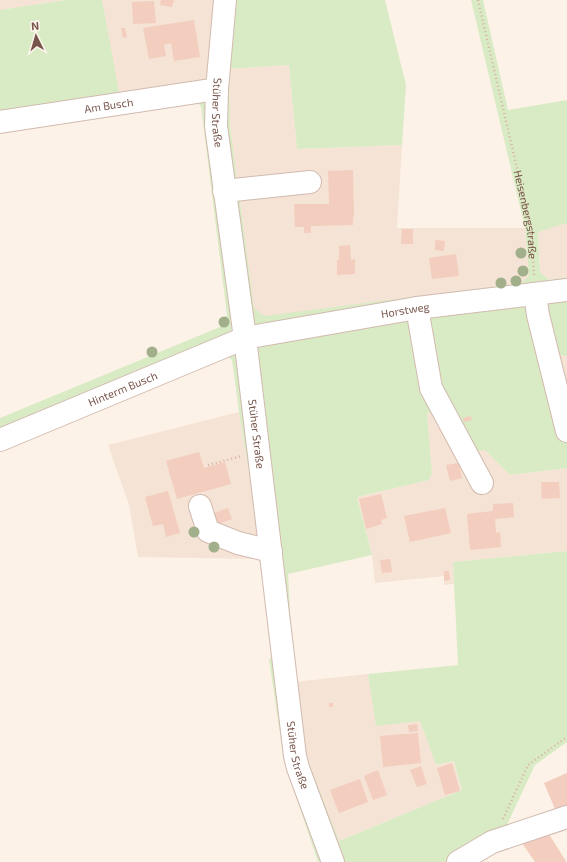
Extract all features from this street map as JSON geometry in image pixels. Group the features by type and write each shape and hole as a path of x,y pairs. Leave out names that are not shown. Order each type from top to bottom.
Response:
{"street":[{"name":"Stüher Straße","path":"225,0 217,89 216,126 224,191 245,338 295,756 298,768 333,862"},
{"name":"Am Busch","path":"0,122 217,89"},
{"path":"224,191 310,182"},
{"name":"Horstweg","path":"245,338 417,308 567,290"},
{"path":"535,294 538,315 567,431"},
{"path":"417,308 431,388 482,483"},
{"name":"Hinterm Busch","path":"0,440 245,338"},
{"path":"200,506 208,531 238,543 271,550"},
{"path":"458,862 492,842 567,817"}],"path":[{"name":"Heisenbergstraße","path":"478,0 531,229 535,294"},
{"path":"208,465 258,451"},
{"path":"492,842 528,765 567,737"}],"shaded area":[{"path":"0,0 65,0 0,10"},
{"path":"102,0 219,0 208,77 199,82 118,92"},
{"path":"289,65 297,149 402,145 397,228 525,228 529,275 522,283 264,317 254,309 230,125 229,69"},
{"path":"567,223 567,277 549,280 540,272 538,231"},
{"path":"558,355 567,356 567,391"},
{"path":"449,411 510,475 567,468 567,551 453,562 454,584 444,585 444,576 375,583 372,555 357,497 429,480 432,473 427,413"},
{"path":"239,412 263,559 138,557 129,505 108,445"},
{"path":"368,674 376,725 420,720 436,765 454,761 462,790 339,841 302,745 294,682"}],"green space":[{"path":"65,0 102,0 119,92 199,82 208,77 219,0 385,0 406,85 402,145 297,149 289,65 229,69 230,125 254,308 264,316 522,283 529,275 525,228 471,0 483,0 508,110 567,100 567,223 538,232 540,272 549,280 567,277 567,356 559,355 567,391 567,468 510,475 485,450 468,452 449,411 427,413 432,473 429,480 357,497 372,555 288,574 294,682 302,745 339,841 462,790 454,761 436,765 420,721 376,726 368,674 458,665 453,562 567,551 567,742 535,765 500,840 465,862 318,862 284,761 269,659 273,657 263,559 232,360 224,354 0,447 0,418 220,327 227,315 201,106 192,98 0,128 0,10"}],"building":[{"path":"161,0 174,0 172,7 160,5"},
{"path":"154,1 156,23 133,24 132,2"},
{"path":"194,20 200,57 174,61 171,43 164,45 166,56 149,59 143,28"},
{"path":"121,28 125,28 127,37 123,38"},
{"path":"353,170 353,225 311,226 311,233 304,233 304,227 295,227 294,204 329,204 328,171"},
{"path":"402,229 413,229 413,244 401,244"},
{"path":"435,240 445,241 444,251 435,250"},
{"path":"350,245 351,260 355,259 355,274 337,275 339,246"},
{"path":"456,254 459,276 432,279 429,258"},
{"path":"471,416 472,420 464,422 463,418"},
{"path":"199,452 204,468 225,462 231,484 177,499 166,461"},
{"path":"459,463 462,478 450,481 446,465"},
{"path":"541,482 559,482 560,498 542,499"},
{"path":"168,491 180,533 166,537 163,524 153,526 145,497"},
{"path":"381,494 387,518 381,520 382,524 366,529 359,499"},
{"path":"513,503 514,517 495,519 496,533 500,532 501,547 470,550 467,514 493,511 493,504"},
{"path":"228,508 232,519 218,524 214,513"},
{"path":"445,508 451,533 410,542 404,516"},
{"path":"390,559 392,572 382,573 380,560"},
{"path":"444,571 449,571 450,580 444,581"},
{"path":"329,703 333,703 333,707 329,707"},
{"path":"417,724 418,731 409,732 408,725"},
{"path":"418,733 421,763 383,767 380,736"},
{"path":"452,763 460,791 445,795 437,768"},
{"path":"421,766 427,784 417,787 410,770"},
{"path":"378,770 387,795 373,800 364,776"},
{"path":"567,773 567,805 555,809 544,783"},
{"path":"360,779 368,802 339,813 330,790"},
{"path":"545,828 566,861 565,862 535,862 522,843"}]}
